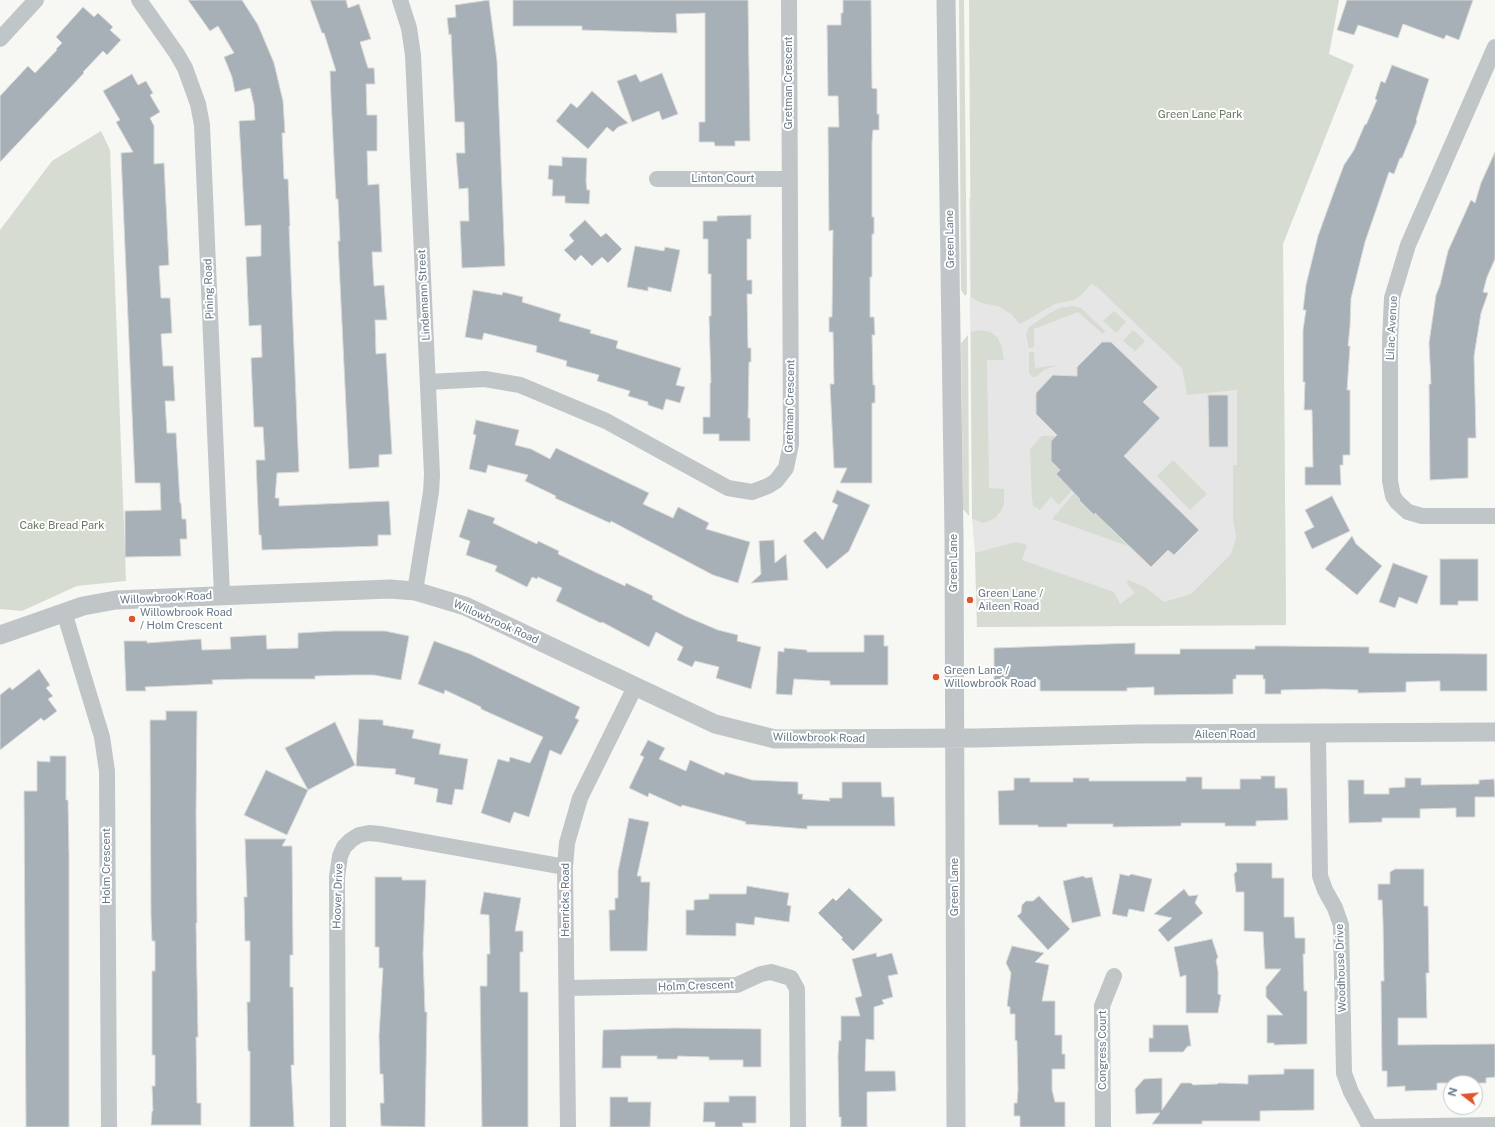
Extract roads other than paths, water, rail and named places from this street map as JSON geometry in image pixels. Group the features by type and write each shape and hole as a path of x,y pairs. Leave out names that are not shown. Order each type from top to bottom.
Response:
{"street":[{"path":"0,39 36,0"},
{"name":"Pining Road","path":"139,0 186,68 198,104 202,125 222,595"},
{"name":"Lindemann Street","path":"400,0 409,28 413,55 432,486 415,591"},
{"name":"Gretman Crescent","path":"428,382 485,379 520,384 606,421 728,488 752,492 768,486 782,475 788,464 791,452 789,0"},
{"name":"Green Lane","path":"946,0 954,465 956,1127"},
{"name":"Lilac Avenue","path":"1495,47 1408,246 1394,291 1390,340 1390,481 1393,496 1408,512 1422,516 1495,516"},
{"name":"Linton Court","path":"657,179 789,179"},
{"name":"Willowbrook Road","path":"0,635 83,606 116,600 352,589 390,589 415,591 471,608 715,724 775,739 955,738"},
{"name":"Holm Crescent","path":"64,612 102,737 107,770 109,1127"},
{"name":"Henricks Road","path":"568,1127 565,867 567,843 580,798 635,687"},
{"name":"Aileen Road","path":"955,738 1137,734 1318,735 1495,732"},
{"name":"Woodhouse Drive","path":"1318,735 1320,876 1325,890 1336,908 1341,925 1344,1073 1351,1092 1371,1127"},
{"name":"Hoover Drive","path":"338,1127 337,877 340,856 344,847 350,840 359,835 368,833 565,867"},
{"name":"Holm Crescent","path":"567,988 737,985 761,974 772,972 791,978 797,989 798,1127"},
{"name":"Congress Court","path":"1103,1127 1102,1006 1114,976"},
{"path":"1371,1127 1495,1125"}],"place":[{"name":"Green Lane / Aileen Road","path":"970,600"},
{"name":"Willowbrook Road / Holm Crescent","path":"132,619"},
{"name":"Green Lane / Willowbrook Road","path":"936,677"}],"park label":[{"name":"Green Lane Park","path":"1200,115"},
{"name":"Cake Bread Park","path":"62,526"}]}
